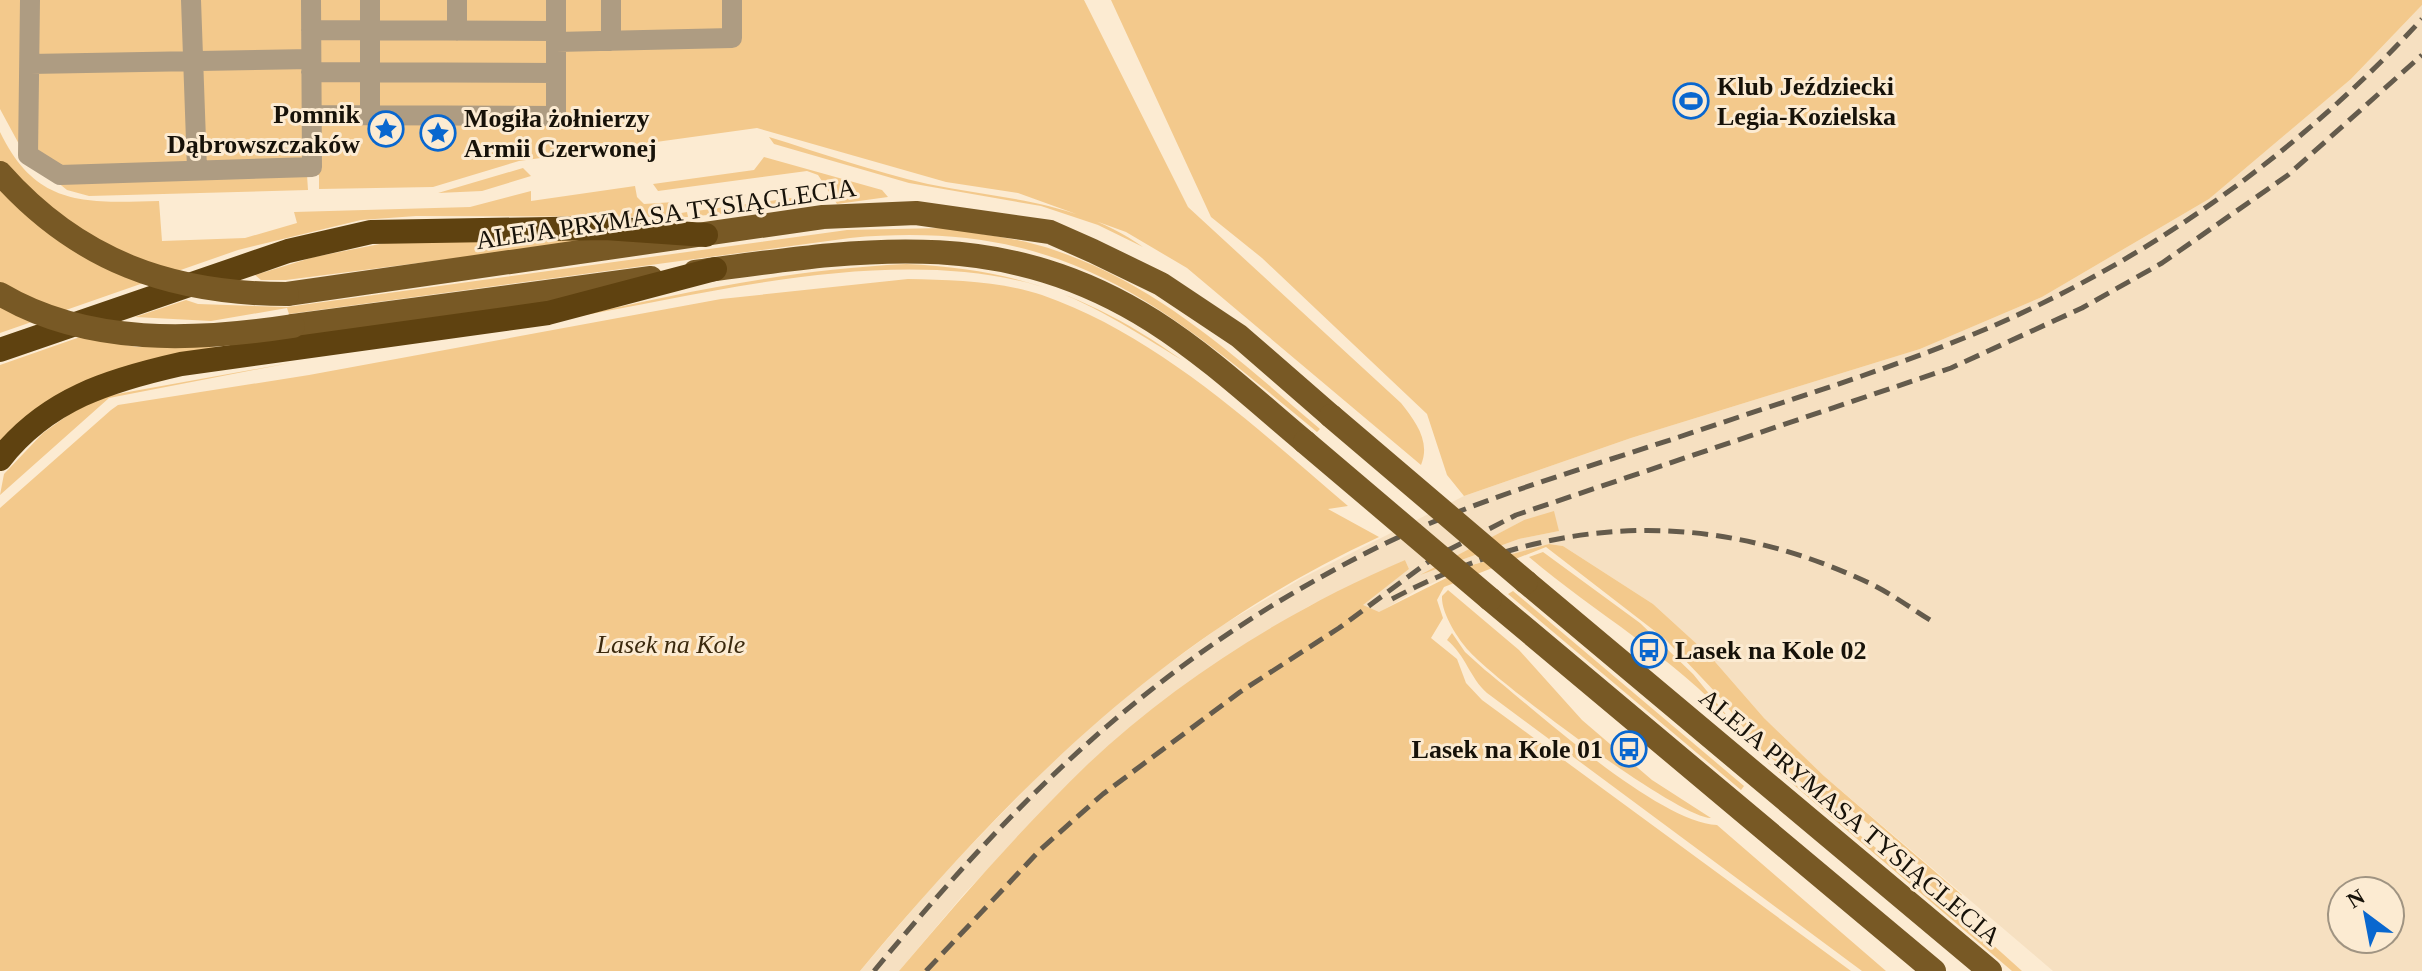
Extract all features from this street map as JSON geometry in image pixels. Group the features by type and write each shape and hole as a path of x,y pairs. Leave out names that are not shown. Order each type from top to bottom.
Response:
{"highway":[{"path":"0,350 264,259 371,232 605,228 706,235"},
{"path":"0,459 25,431 62,403 82,392 129,375 181,364 548,313 715,269"}],"main road":[{"name":"ALEJA PRYMASA TYSIĄCLECIA","path":"0,173 66,235 115,260 205,290 287,294 838,215 916,213 1050,232 1161,284 1239,336 1526,582 1990,971"},
{"path":"0,294 54,318 105,330 159,337 232,335 715,269 918,249 981,255 1058,274 1154,321 1218,368 1934,971"}],"street":[{"path":"30,0 28,155 60,175 312,167 311,0"},
{"path":"191,0 197,169"},
{"path":"370,0 370,115"},
{"path":"457,0 457,31"},
{"path":"311,115 556,116 556,0"},
{"path":"611,0 611,41"},
{"path":"311,30 457,31 611,41 732,38 732,0"},
{"path":"30,64 193,61 370,72 556,73"}],"shaded area":[{"path":"2422,5 2422,971 2053,971 1824,776 1764,718 1710,656 1653,604 1563,546 1549,544 1472,565 1417,590 1370,618 1362,604 1409,569 1405,560 1309,606 1237,650 1160,705 1091,762 964,894 899,971 860,971 942,875 1072,741 1145,681 1221,626 1302,578 1464,496 1631,438 1920,349 2042,297 2209,199 2351,79","holes":["1524,520 1559,531 1519,539 1428,572"]}],"green space":[{"path":"0,0 1084,0 1188,207 1401,403 1423,440 1424,456 1421,465 1187,268 1126,232 1018,193 946,182 757,128 519,161 433,187 319,189 319,175 307,175 308,190 89,196 67,190 26,157 0,109"},
{"path":"1111,0 2422,0 2422,5 2351,79 2209,199 2042,297 1920,349 1631,438 1464,496 1447,475 1427,414 1262,258 1211,217"},
{"path":"0,132 14,157 30,175 65,195 108,202 159,201 162,241 245,238 297,223 294,212 470,207 531,191 531,201 635,186 637,197 644,204 674,202 676,214 687,212 688,217 416,216 361,220 238,250 0,333"},
{"path":"769,137 928,184 1039,204 1066,211 1093,220 1143,247 1098,225 1041,206 909,183 774,144"},
{"path":"764,157 882,190 888,197 837,204 818,175 807,171 658,191 653,184 754,170"},
{"path":"523,168 531,176 482,191 438,193"},
{"path":"798,185 807,186 812,194 810,202 803,206 697,216 696,211 799,197"},
{"path":"943,228 1000,237 1057,251 1130,284 1197,327 1320,429 1317,432 1209,345 1158,309 1106,280 1051,257 992,242 925,235 850,238 289,314 287,308 211,321 135,317 186,300 198,304 287,307 847,230"},
{"path":"400,240 598,240 286,280 261,280 255,275 314,257"},
{"path":"906,264 983,272 1034,285 980,274 922,270 863,271 743,286 569,318 736,284 819,271"},
{"name":"Lasek na Kole","path":"908,279 976,282 1026,290 1085,313 1126,334 1204,386 1348,506 1328,509 1379,537 1301,577 1228,622 1159,671 1095,724 1033,781 974,842 860,971 0,971 0,508 111,410 118,405 309,375 721,299"},
{"path":"1066,296 1084,303 1116,319 1182,360 1093,308"},
{"path":"80,337 137,347 231,347 136,365 0,444 0,365"},
{"path":"295,362 109,398 0,495 4,474 43,433 75,410 106,396"},
{"path":"1554,511 1559,531 1519,539 1420,575 1524,520"},
{"path":"1549,544 1563,546 1653,604 1710,656 1764,718 1824,776 1962,895 1954,905 1915,873 1924,869 1851,810 1844,816 1761,750 1718,695 1665,639 1546,547 1444,587 1437,600 1443,618 1431,638 1457,659 1466,683 1482,700 1851,971 899,971 991,865 1088,764 1160,703 1238,648 1320,600 1405,560 1409,569 1363,605 1379,612 1472,565"},
{"path":"1543,552 1640,623 1693,674 1733,723 1686,677 1529,557"},
{"path":"1448,590 1519,650 1582,720 1652,780 1711,818 1692,812 1627,773 1485,667 1465,646 1447,618 1442,596"},
{"path":"1513,591 1744,786 1741,790 1508,594"},
{"path":"1452,633 1465,652 1485,670 1597,761 1662,805 1692,819 1717,825 1886,971 1862,971 1487,693 1447,640"},
{"path":"1761,757 1952,908 2022,971 2012,971"}],"railway":[{"path":"874,971 987,842 1044,783 1166,678 1232,631 1382,545 1454,513 1872,372 1986,329 2047,301 2165,235 2274,157 2326,114 2422,19"},
{"path":"926,971 1041,849 1103,794 1240,692 1339,628 1435,557 1516,515 1951,368 2082,308 2162,263 2288,175 2422,55"},
{"path":"1392,599 1451,571 1510,551 1568,537 1627,531 1686,532 1746,541 1806,558 1875,586 1930,620"}],"place":[{"name":"Klub Jeździecki Legia-Kozielska","path":"1691,101"},
{"name":"Pomnik Dąbrowszczaków","path":"386,129"},
{"name":"Mogiła żołnierzy Armii Czerwonej","path":"438,133"},
{"name":"Lasek na Kole 02","path":"1649,650"},
{"name":"Lasek na Kole 01","path":"1629,749"}]}
